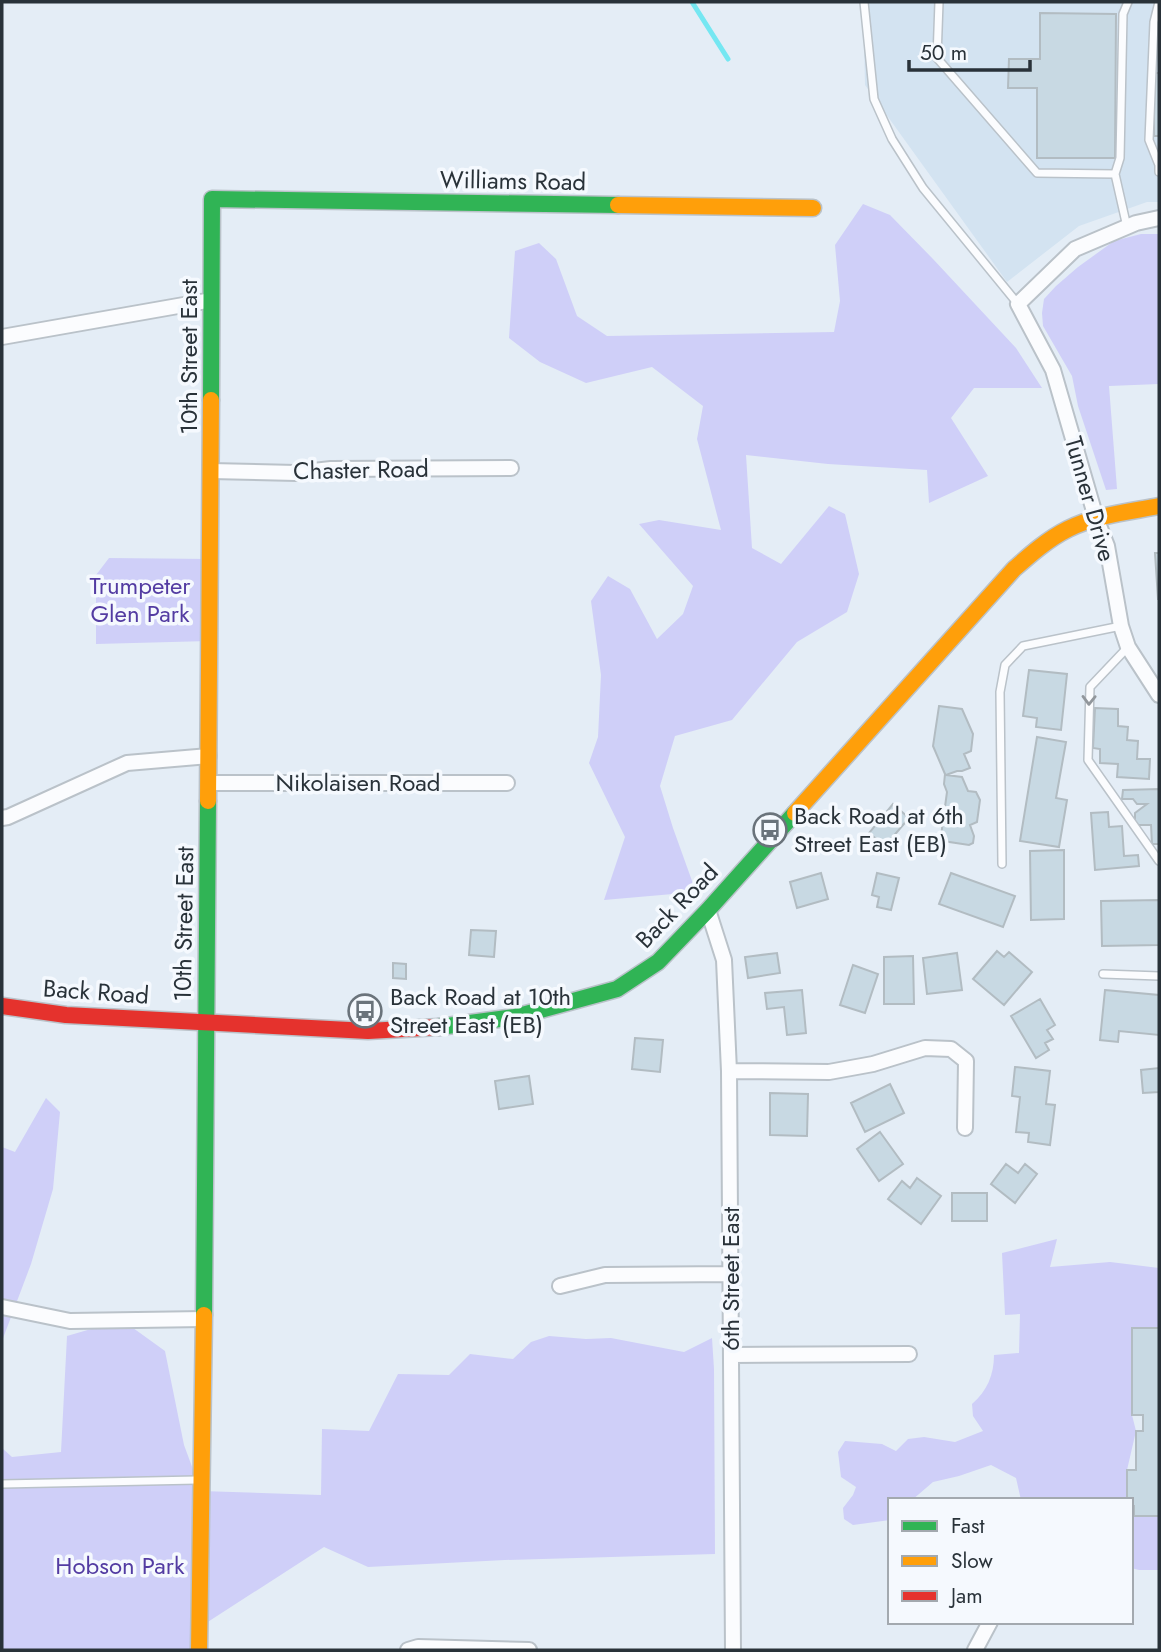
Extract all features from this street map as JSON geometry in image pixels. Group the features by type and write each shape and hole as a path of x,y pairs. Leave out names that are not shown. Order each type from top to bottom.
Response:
{"street":[{"name":"Williams Road","path":"212,199 813,208"},
{"name":"10th Street East","path":"199,1650 209,783 212,199"},
{"path":"1018,303 1075,250 1136,223 1159,218"},
{"path":"2,337 212,300"},
{"name":"Tunner Drive","path":"1018,303 1053,370 1096,518 1107,546 1121,626 1128,647 1159,695"},
{"name":"Chaster Road","path":"211,471 296,473 331,469 511,468"},
{"name":"Back Road","path":"2,1006 66,1015 368,1031 454,1026 514,1017 617,989 658,962 708,910 1014,569 1033,552 1069,528 1096,518 1159,506"},
{"path":"2,818 127,763 209,756"},
{"name":"Nikolaisen Road","path":"209,783 507,783"},
{"name":"6th Street East","path":"708,910 724,960 729,1072 733,1650"},
{"path":"729,1072 829,1072 873,1064 925,1048 951,1049 966,1061 965,1128"},
{"path":"560,1286 605,1275 731,1274"},
{"path":"2,1307 70,1321 204,1319"},
{"path":"732,1355 909,1354"},
{"path":"975,1650 989,1624"},
{"path":"408,1650 418,1647 529,1650"}],"lane":[{"path":"864,2 874,99 892,139 923,188 1018,303"},
{"path":"939,2 937,58 1037,173 1115,174"},
{"path":"1127,227 1115,174 1120,158 1123,14 1128,2"},
{"path":"1159,2 1154,22 1149,140 1159,172"},
{"path":"1003,864 1000,692 1005,665 1023,646 1121,626"},
{"path":"1128,647 1090,687 1088,760 1159,861"},
{"path":"1103,974 1159,976"},
{"path":"2,1484 202,1479"}],"shaded area":[{"path":"863,2 1159,2 1159,202 1147,202 1079,226 1007,282 865,85"}],"green space":[{"path":"863,204 890,215 933,259 1016,348 1042,388 974,388 951,418 988,476 929,503 927,470 828,464 746,455 752,548 781,564 829,506 845,514 859,574 847,612 797,642 732,720 675,736 660,786 696,892 604,900 625,837 589,763 598,737 601,675 591,601 608,576 630,589 657,639 683,614 693,586 639,524 659,520 721,530 697,439 703,406 652,367 586,383 540,362 509,338 515,251 539,243 556,259 577,316 607,336 834,332 840,301 835,245"},
{"path":"1141,234 1159,234 1159,384 1109,386 1117,489 1106,490 1078,406 1072,376 1043,326 1042,313 1044,299 1078,267 1114,241"},
{"name":"Trumpeter Glen Park","path":"109,558 211,559 209,641 96,644 96,575"},
{"path":"46,1098 60,1112 53,1189 31,1264 2,1341 2,1147 15,1152"},
{"path":"1057,1239 1050,1267 1110,1262 1159,1268 1159,1328 1132,1328 1132,1415 1136,1431 1127,1470 1127,1498 1021,1498 1016,1478 991,1465 933,1482 914,1498 888,1498 888,1520 853,1525 844,1519 843,1508 856,1487 841,1477 838,1452 845,1441 882,1444 896,1451 908,1439 924,1437 955,1442 983,1431 973,1416 972,1404 989,1382 994,1355 1019,1353 1020,1314 1005,1315 1002,1253"},
{"name":"Hobson Park","path":"122,1320 165,1351 184,1445 201,1491 321,1495 322,1429 369,1431 398,1374 449,1375 470,1354 513,1359 531,1342 549,1336 611,1338 684,1352 712,1338 715,1554 368,1567 324,1547 200,1627 199,1650 2,1650 2,1448 12,1457 61,1452 67,1336"},
{"path":"1133,1515 1159,1516 1159,1570 1133,1568"}],"building":[{"path":"1040,13 1116,14 1115,158 1037,158 1037,88 1008,88 1009,59 1040,59"},
{"path":"1154,73 1159,73 1159,136 1154,136"},
{"path":"1155,553 1159,553 1159,599 1158,599"},
{"path":"1029,670 1067,674 1061,730 1036,727 1037,718 1023,716"},
{"path":"939,706 962,709 973,734 971,751 964,754 970,768 946,775 962,777 968,791 976,792 980,800 977,822 970,825 974,836 973,843 969,845 943,841 941,836 947,792 945,774 933,746"},
{"path":"1095,708 1118,709 1118,726 1128,727 1127,740 1138,741 1137,759 1150,759 1149,779 1117,777 1118,764 1100,763 1100,749 1093,748"},
{"path":"1037,737 1066,742 1056,798 1067,800 1059,847 1020,841"},
{"path":"1159,789 1159,844 1152,844 1151,825 1138,825 1135,821 1135,813 1147,804 1137,804 1133,799 1122,799 1123,790"},
{"path":"893,804 909,818 885,846 869,833"},
{"path":"1108,812 1109,827 1122,826 1124,856 1138,855 1139,866 1095,870 1091,813"},
{"path":"1064,850 1064,919 1031,920 1030,851"},
{"path":"821,873 828,899 797,908 790,882"},
{"path":"877,873 899,878 891,910 877,907 879,897 872,895"},
{"path":"951,873 1015,896 1003,927 939,904"},
{"path":"1159,900 1159,945 1102,946 1101,901"},
{"path":"471,930 496,931 494,957 469,955"},
{"path":"997,951 1004,957 1009,952 1032,972 1004,1005 973,979"},
{"path":"777,953 780,973 748,978 745,957"},
{"path":"957,953 962,990 927,994 923,958"},
{"path":"913,956 914,1004 884,1004 884,957"},
{"path":"393,963 406,964 406,979 393,978"},
{"path":"853,965 878,974 865,1013 840,1005"},
{"path":"802,990 806,1033 787,1035 784,1007 767,1009 765,993"},
{"path":"1105,990 1159,995 1159,1035 1119,1031 1118,1042 1100,1040"},
{"path":"1040,999 1055,1025 1047,1030 1053,1039 1045,1043 1049,1050 1036,1058 1011,1016"},
{"path":"635,1038 663,1040 660,1072 632,1069"},
{"path":"1015,1067 1050,1071 1046,1104 1055,1105 1050,1145 1028,1142 1029,1133 1016,1132 1020,1097 1012,1096"},
{"path":"1159,1068 1159,1092 1143,1093 1141,1070"},
{"path":"529,1076 533,1104 499,1109 495,1081"},
{"path":"890,1084 904,1113 865,1132 851,1103"},
{"path":"770,1093 808,1094 807,1136 770,1135"},
{"path":"880,1132 903,1164 879,1181 857,1149"},
{"path":"1006,1164 1018,1173 1025,1164 1037,1174 1015,1203 991,1184"},
{"path":"917,1178 941,1196 921,1224 888,1199 902,1181 910,1188"},
{"path":"952,1193 987,1193 987,1221 952,1221"},
{"path":"1132,1328 1159,1328 1159,1516 1134,1516 1133,1498 1127,1498 1127,1470 1136,1470 1136,1431 1143,1431 1143,1415 1132,1415"}],"waterway":[{"path":"692,2 728,59"}],"traffic: fast":[{"path":"211,400 212,199 618,205"},
{"path":"204,1315 208,801"},
{"path":"439,1027 515,1017 617,989 658,962 795,813"}],"traffic: slow":[{"path":"618,205 813,208"},
{"path":"208,801 211,400"},
{"path":"795,813 1014,569 1040,547 1068,529 1090,520 1159,506"},
{"path":"199,1650 204,1315"}],"traffic: jam":[{"path":"2,1006 66,1015 368,1031 439,1027"}],"place":[{"name":"Back Road at 6th Street East (EB)","path":"770,830"},
{"name":"Back Road at 10th Street East (EB)","path":"365,1011"}]}
